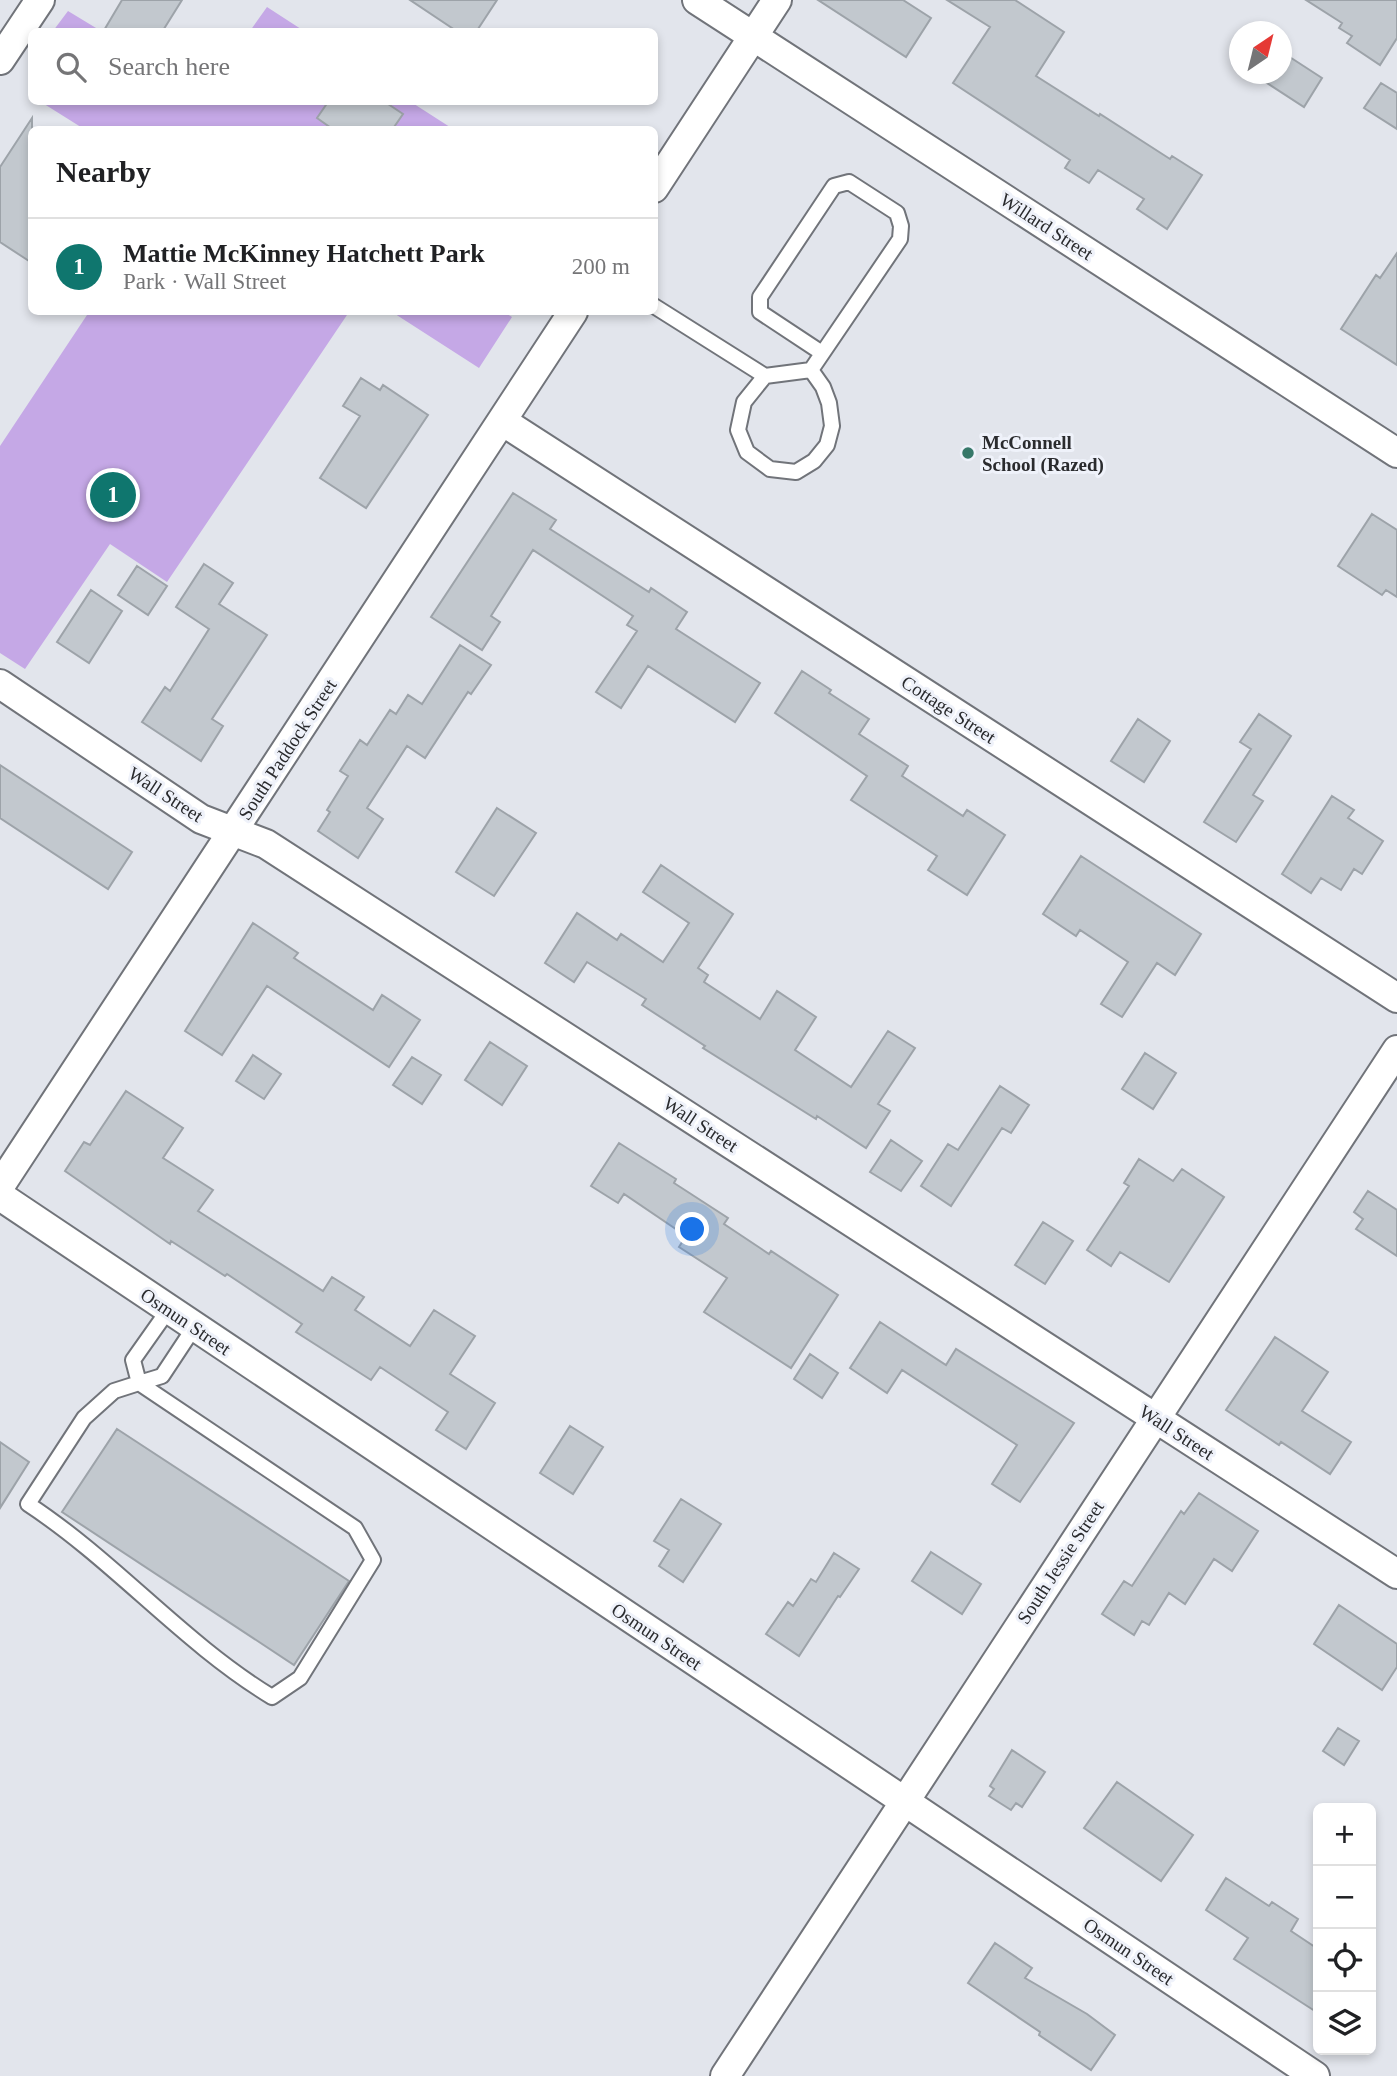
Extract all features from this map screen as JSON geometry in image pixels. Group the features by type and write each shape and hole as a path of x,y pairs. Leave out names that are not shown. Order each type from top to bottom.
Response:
{"street":[{"path":"0,60 8,31 40,0"},
{"name":"Willard Street","path":"697,0 1397,453"},
{"path":"658,182 777,0"},
{"name":"South Paddock Street","path":"0,1186 571,315"},
{"name":"Cottage Street","path":"502,421 1397,998"},
{"name":"Wall Street","path":"0,684 201,820 266,844 1397,1574"},
{"name":"South Jessie Street","path":"725,2076 1397,1050"},
{"name":"Osmun Street","path":"0,1196 1315,2076"}],"lane":[{"path":"658,309 765,376 811,370 822,354 901,239 897,213 849,182 834,186 760,297 760,312 822,354"},
{"path":"765,376 744,402 738,430 747,452 770,470 796,472 814,461 827,445 832,426 829,403 823,387 811,370"},
{"path":"169,1309 133,1360 139,1383 355,1528 373,1560 300,1678 272,1697 237,1676 65,1528 28,1504 84,1418 114,1391 139,1383 162,1376 195,1326"}],"shaded area":[{"path":"267,7 299,28 252,28"},
{"path":"68,11 96,28 55,28"},
{"path":"46,105 416,105 448,126 79,126"},
{"path":"87,315 347,315 167,582 110,544 25,669 0,653 0,446"},
{"path":"397,315 512,317 479,368"}],"building":[{"path":"122,0 182,0 164,28 105,28"},
{"path":"410,0 497,0 479,28 452,28"},
{"path":"818,0 903,0 931,18 906,57"},
{"path":"947,0 1015,0 1064,32 1036,76 1170,159 1172,156 1202,175 1167,229 1137,209 1144,199 1098,170 1089,183 1065,168 1070,160 953,83 990,27"},
{"path":"1306,0 1397,0 1397,38 1380,65 1347,43 1352,36 1339,28 1342,23"},
{"path":"1292,58 1322,78 1304,107 1268,84 1292,84"},
{"path":"1381,83 1397,93 1397,129 1364,108"},
{"path":"326,105 390,105 403,114 395,126 328,126 317,118"},
{"path":"32,118 32,126 28,126 28,260 0,242 0,167"},
{"path":"1397,253 1397,365 1341,329 1376,275 1380,278"},
{"path":"361,378 380,390 383,385 428,415 366,508 320,478 360,416 343,406"},
{"path":"513,493 556,520 550,529 649,592 651,588 687,612 676,629 760,683 735,722 648,666 621,708 596,692 637,631 627,625 633,616 533,550 491,616 500,622 482,650 431,617"},
{"path":"1372,514 1397,530 1397,597 1386,590 1382,595 1338,566"},
{"path":"204,564 233,583 219,604 267,635 212,719 223,726 201,761 142,722 165,687 170,691 209,629 176,607"},
{"path":"137,566 167,586 148,615 118,595"},
{"path":"91,590 122,611 89,663 57,642"},
{"path":"460,645 491,665 471,694 468,692 425,758 407,746 367,808 383,819 358,858 318,831 330,812 327,810 348,776 340,771 360,740 367,745 390,710 396,714 408,695 422,704"},
{"path":"802,671 831,690 829,693 869,719 859,734 908,766 902,776 963,816 967,810 1005,835 967,895 928,870 937,856 851,800 867,776 775,713"},
{"path":"1259,714 1291,736 1253,795 1263,801 1236,842 1204,822 1251,749 1240,742"},
{"path":"1138,719 1170,741 1144,782 1111,761"},
{"path":"0,765 132,852 108,889 0,818"},
{"path":"1332,796 1354,810 1348,818 1383,841 1362,874 1354,869 1341,890 1321,878 1311,893 1282,874"},
{"path":"497,808 536,833 494,896 456,872"},
{"path":"1081,856 1201,934 1175,975 1157,963 1122,1017 1101,1004 1128,962 1080,930 1076,936 1043,914"},
{"path":"661,865 733,914 698,968 708,975 704,982 760,1019 777,991 816,1017 795,1050 851,1087 888,1031 915,1048 878,1104 890,1111 866,1148 703,1048 705,1046 642,1005 646,999 587,962 574,982 545,963 577,913 617,940 621,934 663,962 689,923 643,892"},
{"path":"253,923 298,953 294,958 373,1010 382,995 420,1020 389,1067 267,986 222,1055 185,1031"},
{"path":"490,1042 527,1066 502,1105 465,1080"},
{"path":"1145,1053 1176,1073 1153,1109 1122,1089"},
{"path":"253,1055 281,1074 264,1099 236,1081"},
{"path":"412,1057 441,1075 422,1104 393,1085"},
{"path":"1000,1086 1029,1105 1011,1133 1002,1128 951,1206 921,1186 948,1144 958,1150"},
{"path":"126,1091 183,1128 163,1158 213,1190 198,1211 323,1291 332,1277 364,1297 355,1310 410,1346 434,1310 475,1336 450,1374 495,1403 466,1449 436,1430 448,1412 380,1367 371,1380 296,1332 302,1324 227,1274 225,1276 171,1241 170,1244 65,1171 84,1142 90,1145"},
{"path":"891,1140 922,1161 901,1191 870,1172"},
{"path":"619,1143 676,1179 674,1183 728,1218 724,1224 838,1295 791,1368 704,1312 727,1278 679,1247 686,1236 624,1194 618,1203 591,1186"},
{"path":"1139,1159 1173,1181 1182,1169 1224,1197 1169,1282 1120,1252 1111,1266 1087,1250 1129,1186 1124,1183"},
{"path":"1368,1191 1397,1210 1397,1256 1356,1229 1363,1219 1354,1212"},
{"path":"1043,1222 1073,1241 1045,1284 1015,1265"},
{"path":"880,1322 946,1365 956,1349 1074,1423 1020,1502 992,1484 1017,1445 902,1370 887,1393 850,1368"},
{"path":"1275,1337 1328,1372 1302,1411 1351,1442 1330,1474 1226,1410"},
{"path":"810,1354 838,1373 822,1398 794,1379"},
{"path":"570,1426 603,1447 573,1494 540,1473"},
{"path":"117,1429 349,1581 294,1665 62,1512"},
{"path":"0,1442 29,1462 0,1508"},
{"path":"1199,1493 1258,1531 1232,1571 1214,1559 1185,1604 1169,1593 1149,1625 1142,1621 1134,1635 1102,1614 1124,1581 1132,1586 1181,1511 1184,1514"},
{"path":"681,1499 721,1524 683,1582 659,1566 669,1550 654,1541"},
{"path":"931,1552 981,1584 962,1614 912,1581"},
{"path":"834,1553 859,1569 799,1656 766,1634 788,1602 793,1606 811,1579 816,1582"},
{"path":"1339,1605 1397,1644 1397,1667 1382,1690 1314,1644"},
{"path":"1338,1728 1359,1741 1344,1765 1323,1751"},
{"path":"1012,1750 1045,1772 1022,1807 1016,1803 1011,1810 989,1796 994,1789 990,1786"},
{"path":"1117,1782 1193,1835 1161,1881 1084,1828"},
{"path":"1226,1878 1269,1906 1272,1902 1298,1919 1291,1931 1313,1946 1313,2010 1234,1959 1248,1938 1206,1910"},
{"path":"995,1943 1032,1968 1025,1978 1087,2014 1115,2035 1091,2070 968,1983"}],"place":[{"name":"McConnell School (Razed)","path":"968,453"},
{"name":"Mattie McKinney Hatchett Park","path":"113,495"}]}
